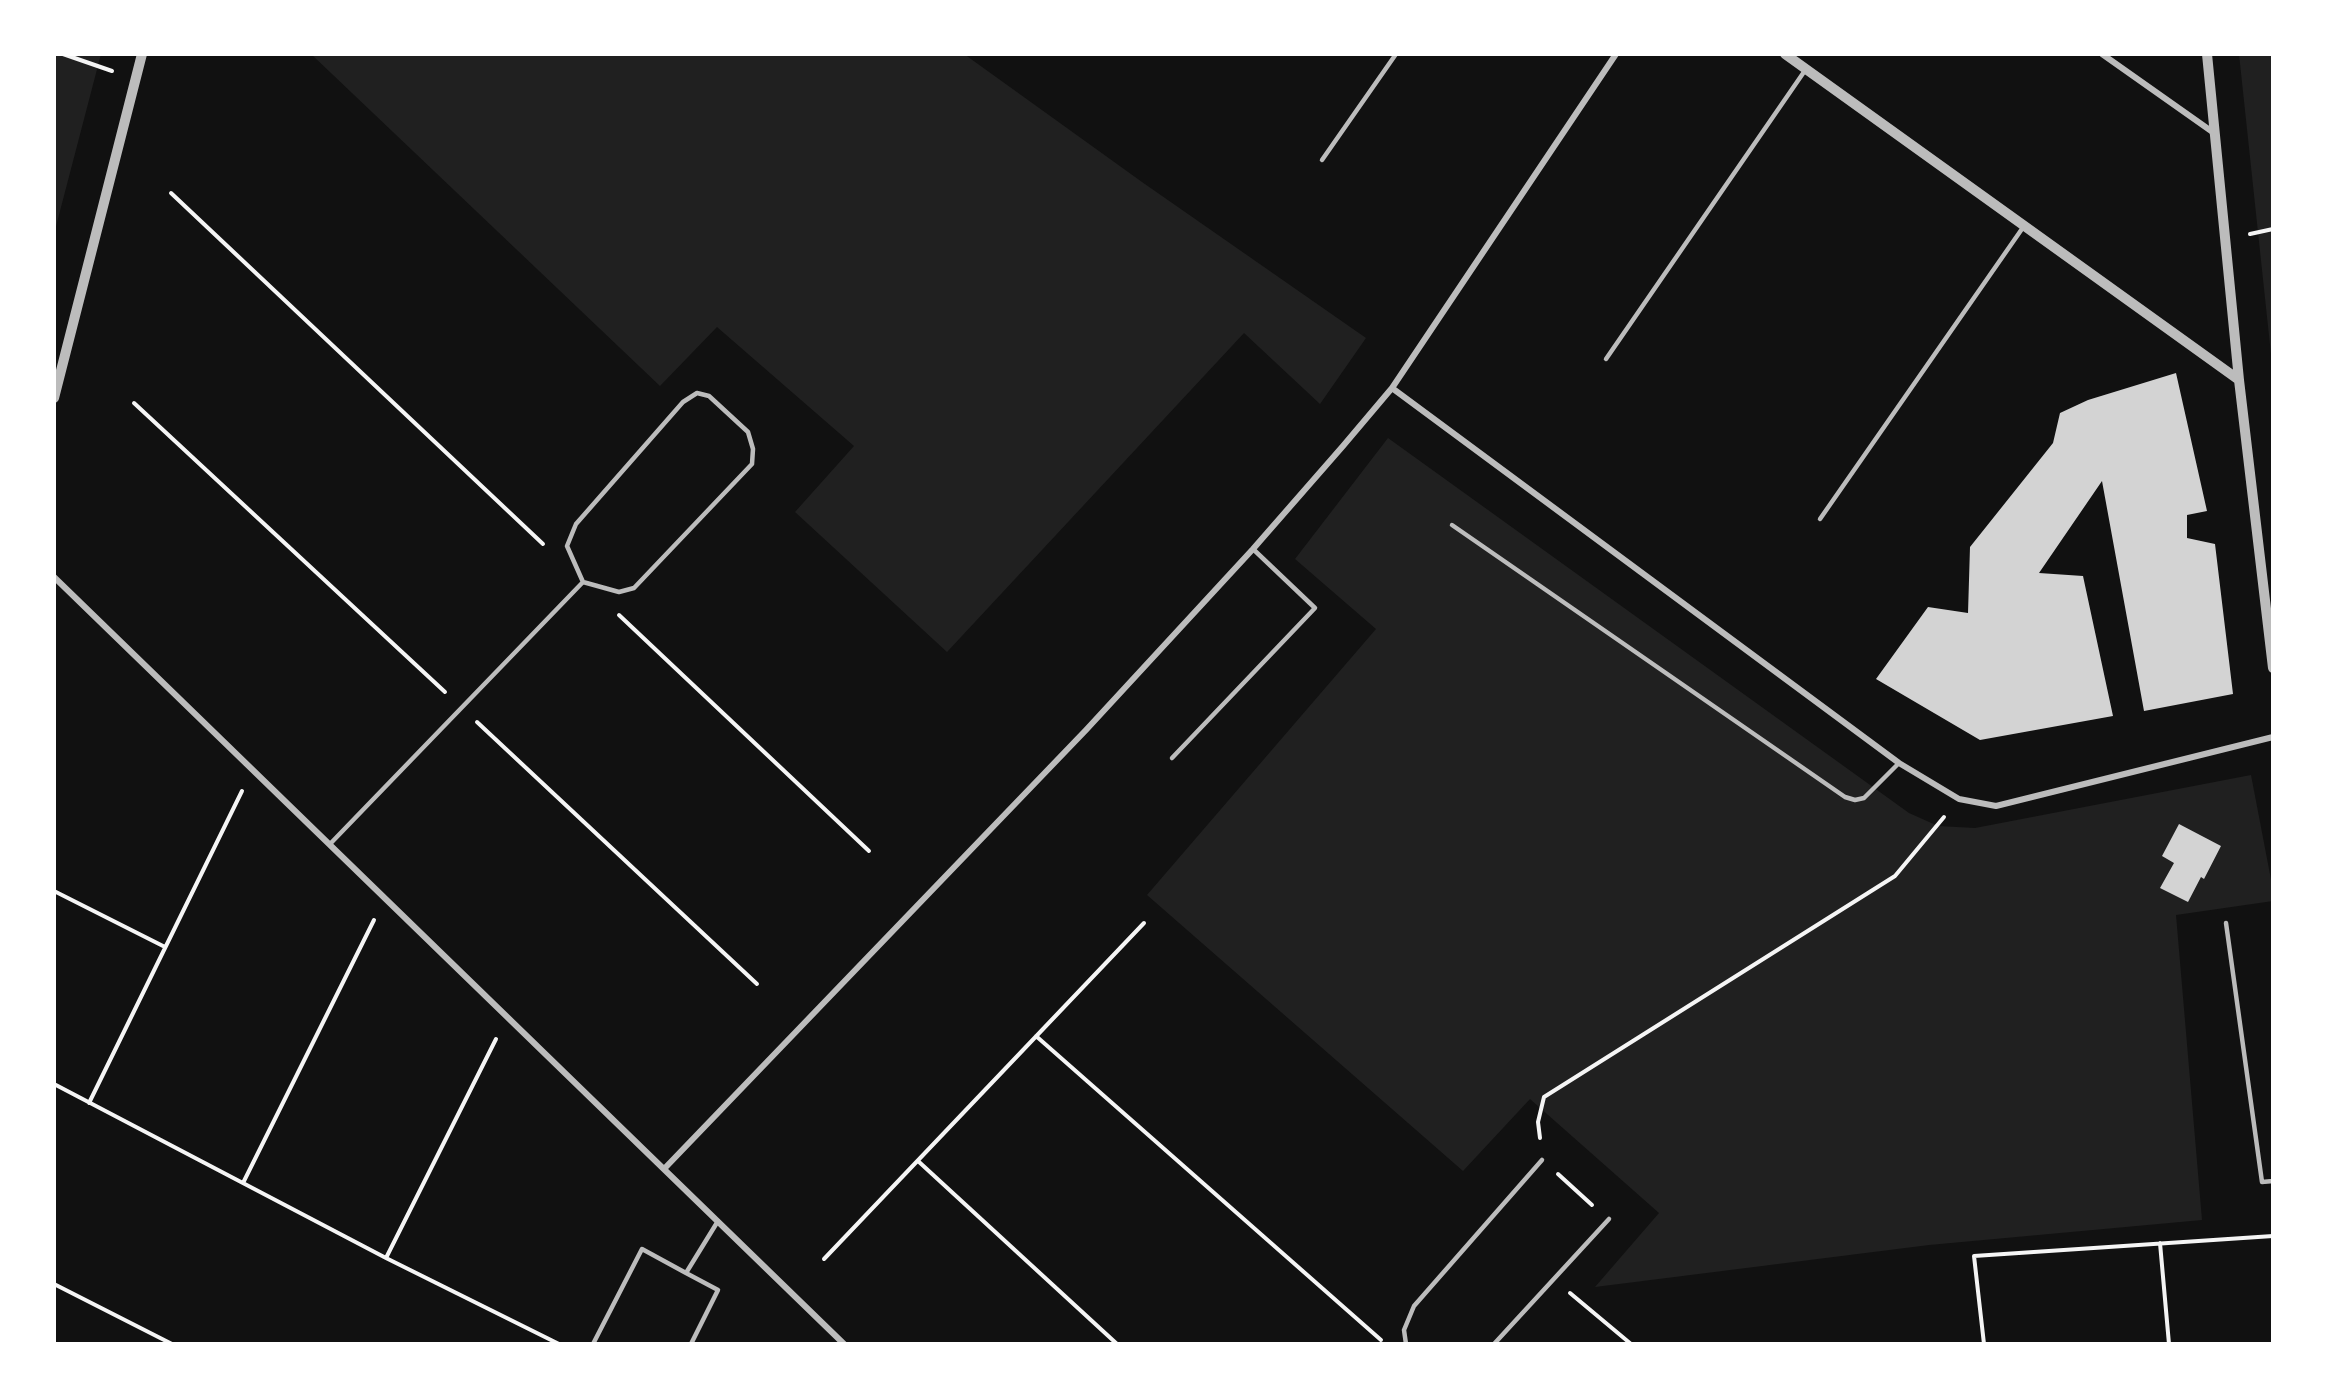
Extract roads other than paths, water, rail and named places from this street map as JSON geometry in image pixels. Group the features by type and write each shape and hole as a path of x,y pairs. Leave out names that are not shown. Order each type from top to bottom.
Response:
{"street":[{"path":"54,398 142,54"},
{"path":"664,1169 1086,730 1253,549 1392,388 1617,54"},
{"path":"1785,54 2239,380"},
{"path":"2102,54 2215,133"},
{"path":"2207,54 2239,380 2271,632 2273,668"},
{"path":"1392,388 1899,763 1959,799 1996,806 2273,737"},
{"path":"54,576 844,1344"}],"lane":[{"path":"1322,160 1396,54"},
{"path":"1606,359 1806,69"},
{"path":"1820,519 2025,226"},
{"path":"697,393 709,396 748,432 753,449 752,464 634,588 619,592 583,582 567,546 576,524 683,402 697,393"},
{"path":"1452,525 1845,797 1855,800 1864,798 1899,763"},
{"path":"1172,758 1315,609 1253,549"},
{"path":"330,844 583,582"},
{"path":"2226,923 2262,1182 2273,1181"},
{"path":"1406,1344 1404,1330 1414,1306 1542,1161"},
{"path":"1494,1344 1608,1220"},
{"path":"686,1274 718,1221"},
{"path":"593,1344 642,1249 718,1290 691,1344"}]}
